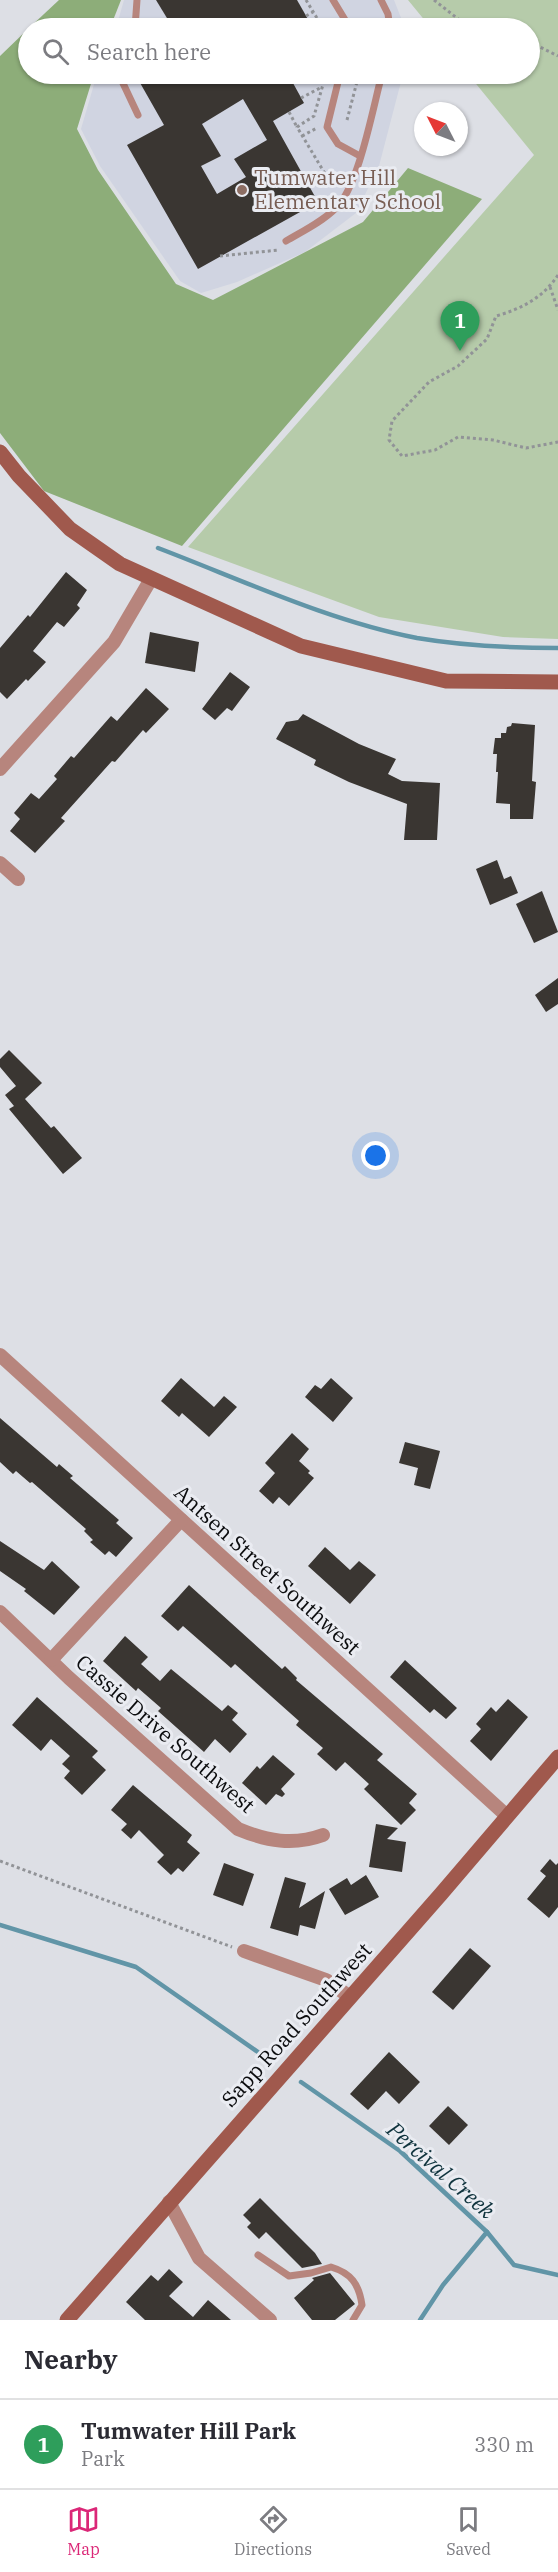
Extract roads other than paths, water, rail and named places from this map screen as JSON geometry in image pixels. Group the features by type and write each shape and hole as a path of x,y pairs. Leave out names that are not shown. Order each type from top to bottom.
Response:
{"street":[{"path":"0,452 19,476 70,529 120,564 301,646 446,681 558,682"},
{"path":"0,769 114,642 151,579"},
{"path":"0,863 18,879"},
{"name":"Antsen Street Southwest","path":"0,1355 506,1815"},
{"path":"51,1660 181,1520"},
{"name":"Cassie Drive Southwest","path":"0,1612 194,1792 238,1829 257,1837 294,1843 322,1835"},
{"name":"Sapp Road Southwest","path":"67,2320 558,1757"},
{"path":"244,1951 326,1980 350,1997"},
{"path":"169,2202 199,2258 270,2320"}],"lane":[{"path":"136,18 137,0"},
{"path":"333,0 344,18"},
{"path":"381,0 389,18"},
{"path":"123,84 138,115"},
{"path":"338,84 327,127 338,144 360,156"},
{"path":"286,241 317,224 337,207 350,190 379,84"},
{"path":"258,2255 289,2276 331,2267 351,2276 358,2288 362,2305 354,2320"}],"waterway":[{"path":"158,548 286,599 384,631 452,643 558,648"},
{"name":"Percival Creek","path":"0,1925 136,1967 265,2057"},
{"name":"Percival Creek","path":"301,2082 400,2151 487,2232 514,2265 558,2275"},
{"path":"420,2320 443,2285 487,2232"}],"place":[{"name":"Tumwater Hill Elementary School","path":"242,190"},
{"name":"Tumwater Hill Park","path":"460,351"}]}
